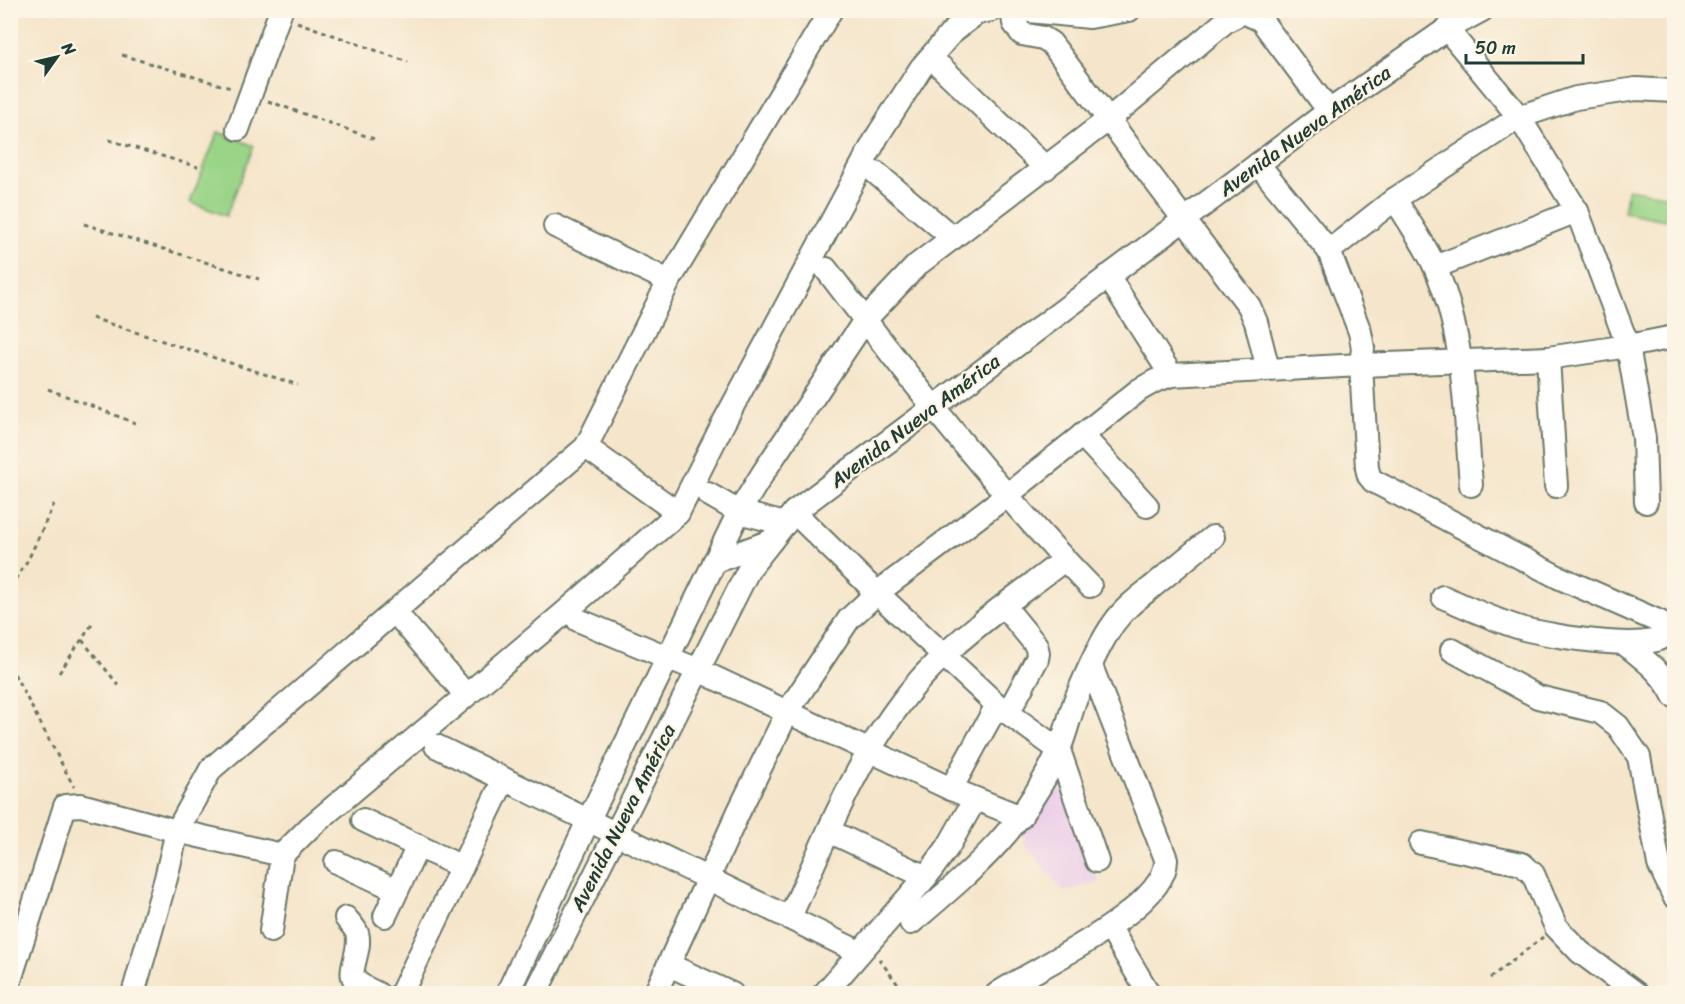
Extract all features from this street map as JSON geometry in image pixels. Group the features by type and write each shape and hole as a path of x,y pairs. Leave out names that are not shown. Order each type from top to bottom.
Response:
{"street":[{"path":"133,993 177,831 211,769 586,447 669,281 831,10"},
{"path":"1012,10 1017,30 1022,34 1042,38 1051,43 1249,306 1256,322 1268,369"},
{"path":"1019,10 1090,16 1129,10"},
{"name":"Avenida Nueva América","path":"535,993 749,569 783,526 933,407 1329,111 1448,29 1482,10"},
{"path":"271,931 282,855 309,828 563,614 678,513 724,422 878,135 921,68 953,31 985,12"},
{"path":"507,993 667,657 739,512 865,321 917,265 1109,119 1226,21 1243,12 1270,15 1329,111"},
{"path":"238,129 280,13"},
{"path":"1448,29 1519,117 1577,211 1628,346 1644,438 1646,502"},
{"path":"941,67 1046,168"},
{"path":"1329,251 1395,199 1519,117 1576,98 1636,89 1674,91"},
{"path":"1258,164 1329,251 1360,332 1363,348 1361,365 1367,468 1373,481 1566,581 1660,622 1666,628 1667,634 1663,639 1624,644 1603,642 1524,628 1443,597"},
{"path":"876,173 953,238"},
{"path":"1395,199 1435,267 1449,308 1461,361 1471,485"},
{"path":"1435,267 1577,211"},
{"path":"555,226 669,281"},
{"path":"826,268 865,321 1006,496 1090,586"},
{"path":"1108,276 1171,375"},
{"path":"655,993 788,711 841,630 877,593 1006,496 1139,390 1171,375 1548,358 1674,337"},
{"path":"1548,358 1556,486"},
{"path":"1082,435 1147,507"},
{"path":"586,447 678,513"},
{"path":"708,494 739,512 783,526 877,593 1003,709 1059,750 1097,861"},
{"path":"714,562 783,526"},
{"path":"911,923 1000,843 1021,817 1059,750 1075,701 1107,633 1128,607 1213,537"},
{"path":"790,917 869,750 905,698 943,656 1064,560"},
{"path":"951,789 1037,659 1036,645 1004,606"},
{"path":"395,612 466,695"},
{"path":"578,620 698,670 951,789 1021,817"},
{"path":"1624,644 1653,666 1669,685 1674,696"},
{"path":"1452,650 1538,697 1600,712 1618,726 1639,757 1659,864 1674,895"},
{"path":"997,993 1110,928 1154,889 1163,878 1167,868 1166,859 1091,666"},
{"path":"436,746 615,835 790,917 863,948"},
{"path":"401,993 504,779"},
{"path":"824,993 926,877 948,847 975,799"},
{"path":"10,980 65,807 81,805 177,831 282,855"},
{"path":"363,820 462,867"},
{"path":"829,831 926,877"},
{"path":"1421,843 1522,864 1533,874 1556,927 1580,952 1637,993"},
{"path":"385,916 418,846"},
{"path":"336,862 397,890"},
{"path":"1674,871 1674,895"},
{"path":"346,918 357,931 360,946 352,972 353,977 357,982 378,993"},
{"path":"1110,928 1149,993"},
{"path":"669,965 732,993"}],"path":[{"path":"280,13 408,62"},
{"path":"109,140 198,167"},
{"path":"84,224 259,279"},
{"path":"92,318 298,384"},
{"path":"48,389 135,423"},
{"path":"10,587 28,560 54,504"},
{"path":"59,673 93,623"},
{"path":"82,640 120,687"},
{"path":"10,666 78,794 81,805"},
{"path":"1490,978 1556,927"},
{"path":"863,948 904,993"}],"shaded area":[{"path":"1065,788 1068,790 1099,882 1064,892 1026,846 1022,836 1023,831 1052,792"}],"green space":[{"path":"218,132 254,146 226,216 190,202"},
{"path":"1628,189 1670,196 1666,220 1624,212"}]}
